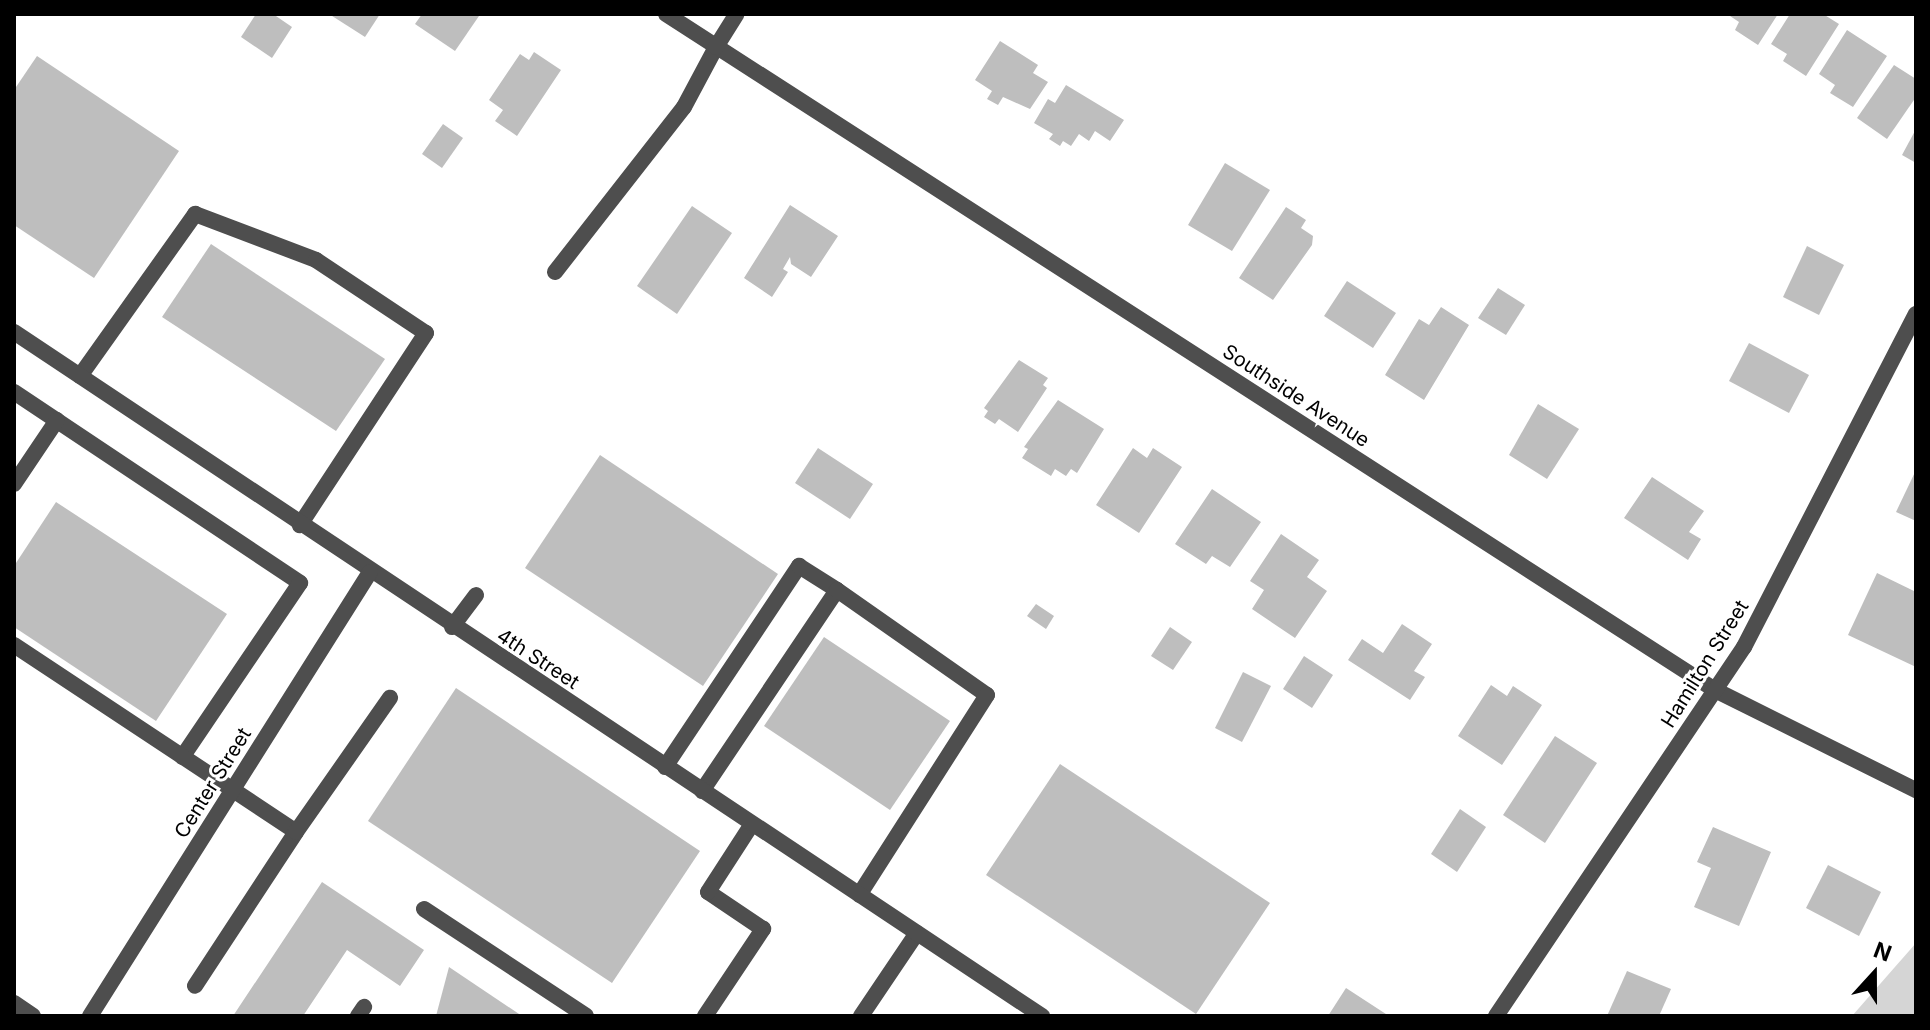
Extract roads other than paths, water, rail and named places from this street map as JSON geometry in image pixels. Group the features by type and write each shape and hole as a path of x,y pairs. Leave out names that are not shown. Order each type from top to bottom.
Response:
{"street":[{"name":"Southside Avenue","path":"666,14 1715,690 1916,790"},
{"path":"555,272 684,107 737,14"},
{"path":"80,376 195,214 316,260 426,333 300,525"},
{"name":"Hamilton Street","path":"1496,1016 1744,647 1916,314"},
{"name":"4th Street","path":"14,332 452,627 1042,1016"},
{"path":"14,392 300,583 182,757"},
{"path":"14,484 57,420"},
{"path":"665,767 799,566 837,590 987,695 859,895"},
{"name":"Center Street","path":"90,1016 370,572"},
{"path":"702,791 837,590"},
{"path":"452,627 476,595"},
{"path":"14,645 296,832"},
{"path":"195,986 296,832 390,698"},
{"path":"705,1016 763,929 708,892 752,824"},
{"path":"424,909 586,1016"},
{"path":"861,1016 917,933"},
{"path":"14,1003 33,1016"}]}
